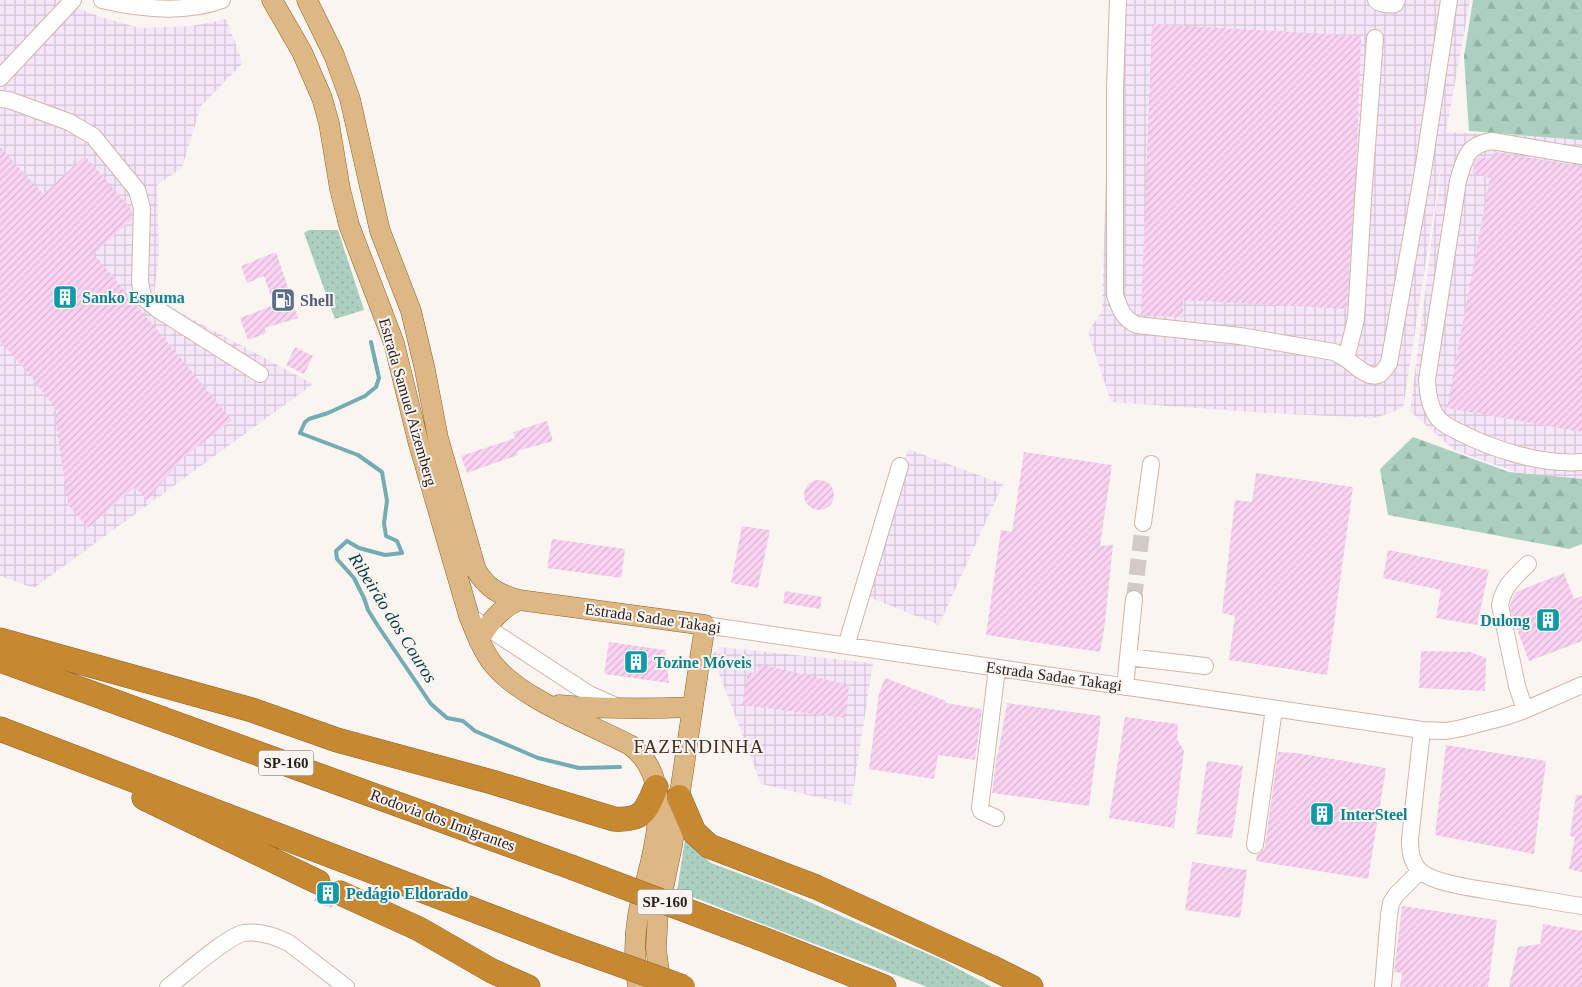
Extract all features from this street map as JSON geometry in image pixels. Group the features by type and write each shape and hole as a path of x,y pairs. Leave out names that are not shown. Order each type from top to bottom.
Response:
{"highway":[{"path":"0,640 252,710 337,740 614,819 626,820 642,815 656,787"},
{"name":"Rodovia dos Imigrantes","path":"0,660 571,867 884,987"},
{"path":"0,729 565,945 683,987"},
{"path":"33,741 136,794 318,882"},
{"path":"679,797 694,832 709,846 816,887 1031,987"},
{"path":"340,893 419,929 492,971 528,987"}],"main road":[{"name":"Estrada Samuel Aizemberg","path":"272,0 286,21 302,52 322,98 329,123 347,218 394,343 418,441 469,616 483,634 492,663 512,683 547,704 622,741 639,752 651,770 658,801 656,829 638,916 635,945 638,987"},
{"name":"Estrada Samuel Aizemberg","path":"307,0 334,55 350,99 380,231 411,311 438,438 476,570 482,580 492,589 519,600"},
{"name":"Estrada Sadae Takagi","path":"519,600 705,625"},
{"path":"483,634 506,607 519,600"},
{"path":"661,987 656,948 656,929 668,871 705,625"},
{"path":"547,704 624,709 692,707"}],"street":[{"path":"0,78 73,0"},
{"path":"102,0 138,8 158,8 206,5 222,0"},
{"path":"1118,0 1115,89 1115,296 1121,312 1129,322 1137,325 1240,336 1334,352 1346,358 1363,372 1374,376 1384,370 1389,363 1449,0"},
{"path":"1376,0 1378,3 1388,5 1395,4 1397,0"},
{"path":"1346,358 1356,318 1376,38"},
{"path":"0,99 9,100 69,122 93,136 138,190 142,208 140,282 143,297 157,309 260,374"},
{"path":"1582,156 1492,141 1472,148 1465,156 1458,181 1427,380 1429,401 1436,416 1444,424 1478,442 1504,452 1552,461 1582,462"},
{"path":"1143,523 1151,464"},
{"path":"846,646 900,466"},
{"path":"1525,710 1517,686 1500,605 1501,594 1506,586 1528,564"},
{"path":"1125,687 1134,599"},
{"name":"Estrada Sadae Takagi","path":"705,625 1422,730 1462,728 1504,717 1582,685"},
{"path":"483,634 589,694 624,709"},
{"path":"1128,657 1205,666"},
{"path":"996,818 981,811 980,808 998,668"},
{"path":"1255,846 1274,708"},
{"path":"1422,730 1410,839 1410,851 1420,871 1452,884 1582,906"},
{"path":"1383,987 1389,915 1392,903 1396,895 1420,871"},
{"path":"168,987 229,939 242,933 255,933 289,943 346,987"}],"shaded area":[{"name":"Sanko Espuma","path":"0,0 57,0 98,16 140,28 192,26 226,19 243,63 201,106 182,168 157,185 159,254 154,295 181,313 313,384 34,588 0,576"},
{"path":"1111,0 1470,0 1446,132 1582,138 1582,481 1535,479 1454,450 1410,411 1442,159 1403,408 1376,418 1266,413 1111,402 1088,332 1102,311"},
{"path":"908,449 1003,484 939,625 866,596"},
{"path":"720,647 873,663 851,805 761,784 712,655"}],"green space":[{"path":"1473,0 1582,0 1582,140 1469,131 1464,56"},
{"path":"309,230 338,230 364,310 335,319 304,233"},
{"path":"1413,437 1509,472 1582,479 1582,544 1569,549 1388,515 1380,469"},
{"path":"685,839 711,863 773,886 944,961 992,987 927,987 677,891"}],"building":[{"path":"1152,24 1361,36 1357,148 1347,309 1183,300 1183,317 1141,315"},
{"name":"Sanko Espuma","path":"0,147 43,194 85,156 132,210 132,219 94,254 232,420 184,457 147,500 135,487 88,528 68,504 55,415 58,412 25,369 0,341"},
{"path":"1494,152 1582,166 1582,432 1447,408 1490,178 1473,173 1475,161 1478,158 1491,158"},
{"name":"Shell","path":"276,252 298,318 265,328 266,333 248,340 240,318 274,305 264,276 247,283 241,266"},
{"name":"Shell","path":"295,347 313,356 304,374 286,365"},
{"path":"547,421 553,441 517,451 518,455 467,473 461,456 515,438 513,432"},
{"path":"1024,452 1112,465 1100,546 1113,545 1100,652 986,635 1001,530 1012,532"},
{"path":"1256,473 1353,487 1327,675 1229,660 1235,616 1222,613 1235,500 1252,502"},
{"path":"819,480 830,484 834,495 830,506 819,510 808,506 804,495 808,484"},
{"path":"742,526 770,530 758,588 731,583"},
{"path":"552,539 625,549 621,578 547,568"},
{"path":"1388,550 1489,570 1477,625 1436,618 1441,590 1383,578"},
{"name":"Dulong","path":"1564,573 1574,599 1582,596 1582,641 1529,661 1512,616 1510,605 1513,597 1516,592"},
{"path":"785,591 822,597 820,609 783,603"},
{"name":"Tozine Móveis","path":"609,642 665,650 669,683 604,674"},
{"path":"1421,651 1470,652 1486,658 1485,691 1419,688"},
{"path":"759,664 849,685 846,718 742,705 748,672 757,674"},
{"path":"885,678 946,701 945,703 982,709 975,760 938,755 934,779 869,769 879,693"},
{"path":"1007,703 1101,716 1089,806 992,793"},
{"path":"1125,717 1178,724 1177,739 1184,751 1174,828 1109,818"},
{"path":"1446,745 1546,761 1534,854 1435,835"},
{"name":"InterSteel","path":"1278,752 1297,753 1386,768 1368,879 1256,861 1257,854 1263,851 1265,846"},
{"path":"1207,761 1243,766 1232,838 1196,834"},
{"path":"1576,795 1582,795 1582,872 1569,869 1575,837 1570,836"},
{"path":"1192,862 1247,870 1240,918 1185,910"},
{"path":"327,893 329,901 333,905 331,908 314,901 317,895"},
{"path":"1402,906 1497,920 1488,987 1400,987 1402,973 1394,972"},
{"path":"1543,924 1582,931 1582,987 1509,987 1518,947 1540,944"}],"waterway":[{"name":"Ribeirão dos Couros","path":"371,342 379,378 376,387 365,396 328,413 309,419 305,422 300,433 358,455 382,472 387,501 384,523 386,536 397,541 402,553 385,555 359,548 347,541 336,551 337,559 354,578 368,610 431,704 447,718 463,721 475,731 538,758 579,768 620,767"}],"tunnel":[{"path":"1134,599 1143,523"}],"place":[{"name":"Sanko Espuma","path":"65,297"},
{"name":"Shell","path":"283,300"},
{"name":"Dulong","path":"1548,620"},
{"name":"Tozine Móveis","path":"636,662"},
{"name":"InterSteel","path":"1322,814"},
{"name":"Pedágio Eldorado","path":"328,893"}],"district":[{"name":"FAZENDINHA","path":"699,746"}]}
